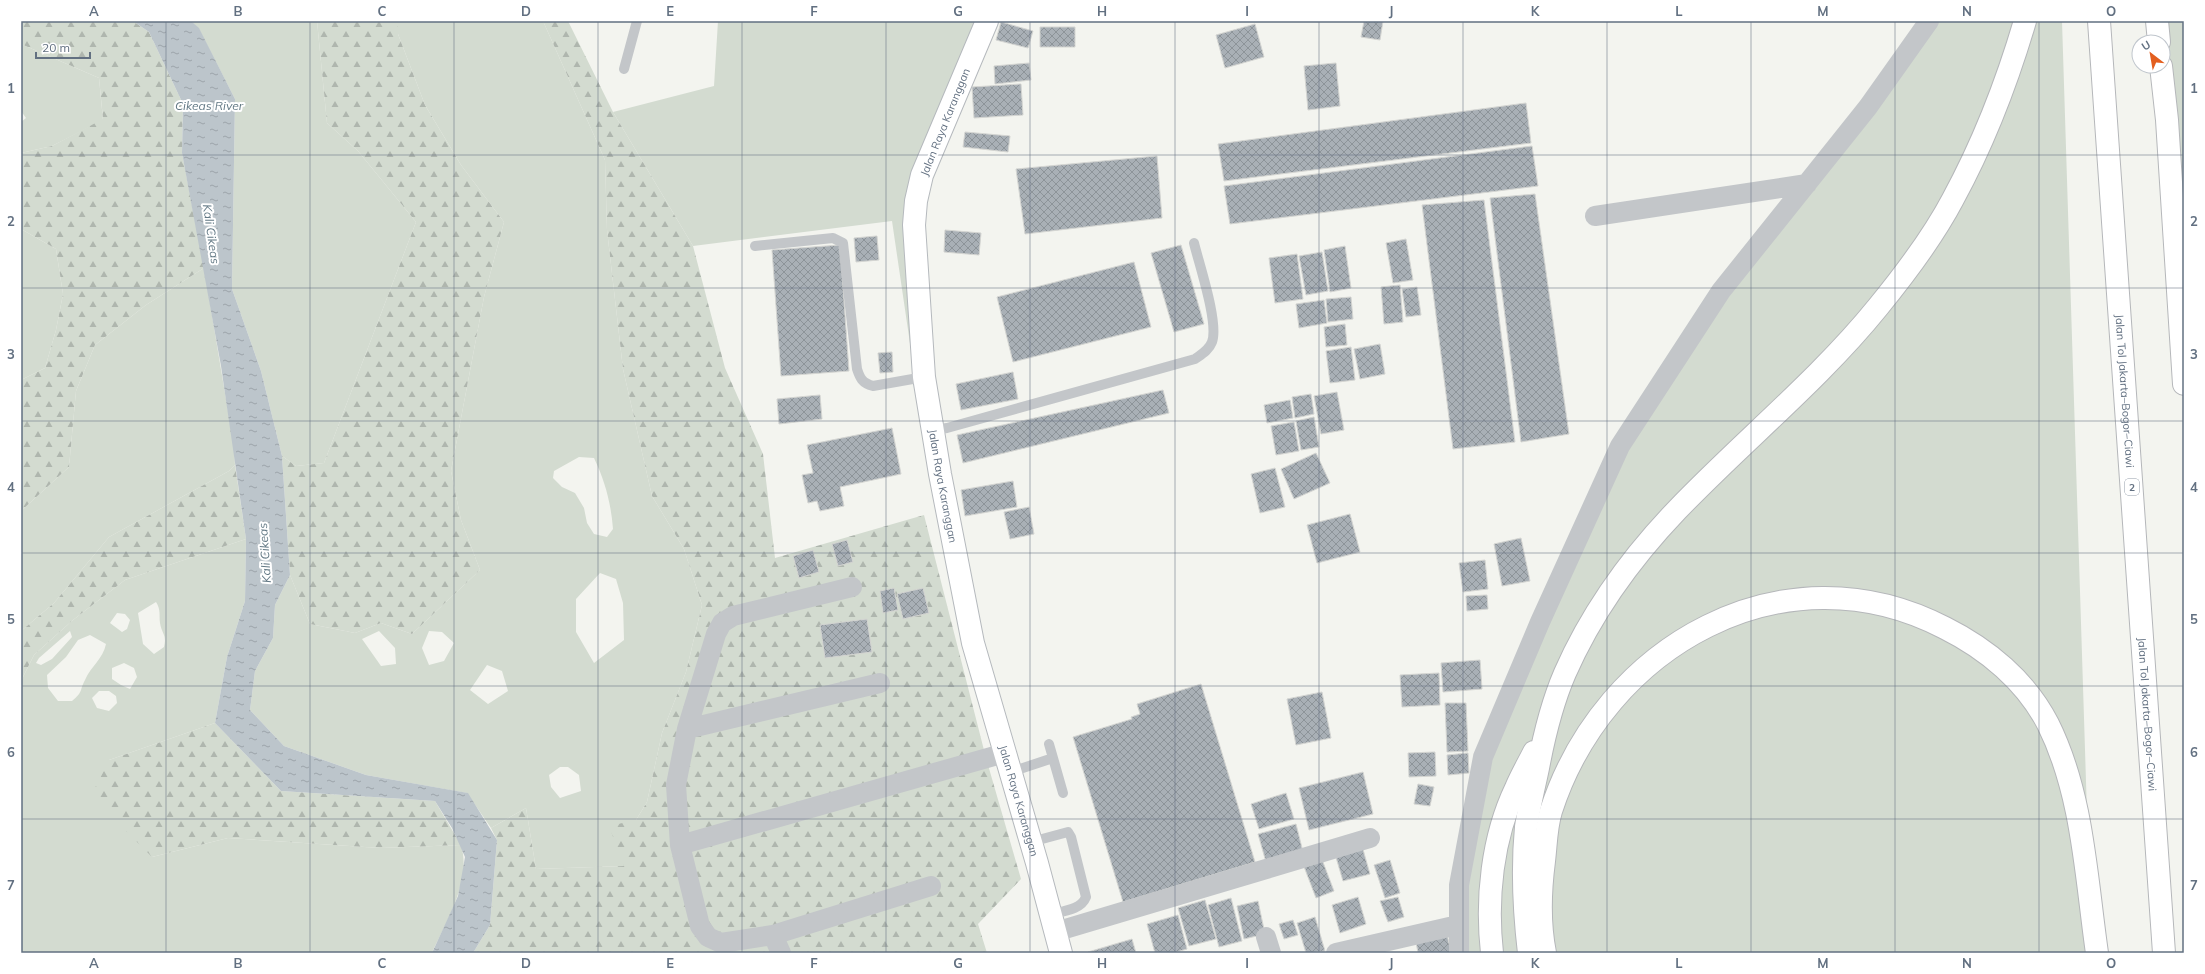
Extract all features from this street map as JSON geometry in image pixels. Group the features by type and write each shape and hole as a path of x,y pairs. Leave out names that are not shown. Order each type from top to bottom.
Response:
{"main road":[{"name":"Jalan Raya Karanggan","path":"987,21 930,152 916,201 914,225 924,377 973,643 1031,842 1061,953"},
{"path":"1529,953 1523,881 1526,826 1545,733 1565,673 1595,617 1632,563 1676,512 1838,352 1877,308 1921,249 1953,200 1984,136 2010,73 2025,21"},
{"name":"Jalan Tol Jakarta–Bogor–Ciawi","path":"2099,21 2164,953"},
{"path":"2157,21 2158,34"},
{"path":"2162,74 2167,120 2184,384"},
{"path":"2167,120 2184,224"},
{"path":"1545,953 1540,893 1550,813 1563,779 1583,740 1614,698 1668,648 1712,622 1766,604 1821,598 1869,601 1919,614 1960,635 1993,657 2025,689 2047,723 2068,770 2078,821 2097,953"},
{"path":"1492,953 1489,908 1491,880 1501,832 1515,789 1545,733"}],"street":[{"path":"1459,953 1459,885 1483,757 1540,622 1620,446 1721,291 1868,107 1929,21"},
{"path":"1595,216 1807,184"},
{"path":"852,587 733,616 722,623 716,634 686,729 676,785 680,845 700,926 708,937 721,943 777,944 931,886"},
{"path":"686,729 880,683"},
{"path":"680,845 1008,763"},
{"path":"1053,923 1370,838"},
{"path":"1336,953 1458,925"}],"lane":[{"path":"624,69 637,21"},
{"path":"755,246 833,238 843,243 856,364 860,378 866,384 872,386 924,377"},
{"path":"933,430 947,428 1195,359 1205,352 1212,342 1215,326 1194,243"},
{"path":"1049,744 1064,793"},
{"path":"1008,763 1053,758"},
{"path":"1031,842 1068,832 1071,837 1086,897 1084,903 1053,923"}],"green space":[{"path":"21,21 133,21 149,32 183,104 182,153 204,268 146,305 95,345 76,391 69,467 21,511 21,380 45,368 56,330 63,294 56,249 21,229 21,153 52,146 103,119 99,78 21,44"},
{"path":"191,21 317,21 327,123 358,151 416,222 324,463 296,466 282,456 261,371 232,289 235,99 199,29"},
{"path":"317,21 398,21 398,34 425,105 461,165 504,222 484,297 451,471 461,520 480,570 412,634 381,623 355,633 310,624 290,575 282,456 296,466 324,463 416,222 358,151 327,123"},
{"path":"398,21 543,21 605,160 607,230 623,369 652,496 684,549 702,605 686,672 662,733 647,802 636,820 624,866 536,869 526,808 491,828 467,793 366,775 284,746 250,710 255,671 273,638 275,605 290,575 310,624 355,633 381,623 412,634 480,570 461,520 451,471 484,297 504,222 461,165 425,105 398,34","holes":["579,457 594,458 604,484 611,510 613,529 607,537 594,534 587,523 584,508 575,493 562,487 553,478 554,471","600,573 616,579 623,603 624,640 594,663 576,632 576,599","379,631 395,648 396,664 381,666 362,639","429,631 442,632 454,643 444,661 429,665 422,648","487,665 502,671 508,691 488,704 470,690","560,767 568,767 579,775 581,791 560,798 551,787 549,775"]},
{"path":"543,21 568,21 613,112 693,246 725,368 763,454 775,558 924,515 986,758 1021,879 978,924 987,953 473,953 490,925 497,840 491,828 526,808 536,869 624,866 609,826 636,820 647,802 662,733 686,672 702,605 684,549 652,496 623,369 607,230 605,160"},
{"path":"718,21 987,21 922,175 924,377 912,380 912,357 892,221 693,246 613,112 714,86"},
{"path":"1929,21 2062,21 2087,813 2097,953 1459,953 1483,757 1620,446"},
{"path":"2157,21 2184,21 2184,224 2164,74 2171,74 2171,34 2161,34"},
{"path":"21,44 99,78 103,120 52,146 21,153 21,122 26,118 21,111"},
{"path":"21,229 56,249 63,294 56,330 45,368 21,380"},
{"path":"204,268 234,447 235,465 229,471 109,537 54,603 21,631 21,511 69,467 76,391 95,345 146,305"},
{"path":"235,465 246,539 125,580 73,620 34,655 21,681 21,631 54,603 109,537 229,471"},
{"path":"246,539 245,601 227,657 215,723 109,760 152,857 228,838 380,848 461,845 463,873 460,887 456,900 432,953 21,953 21,681 34,655 73,620 125,580","holes":["156,602 158,605 161,627 165,637 164,647 154,654 143,644 138,613","117,613 125,614 130,620 127,629 122,632 110,623","70,631 72,637 52,659 41,665 36,663 39,658","90,635 106,644 102,654 88,675 78,695 72,701 58,701 48,688 47,675 66,657 78,640","124,663 134,668 137,677 130,689 112,679 112,668","99,691 109,691 116,696 117,703 109,711 97,708 92,698"]},
{"path":"215,723 281,791 435,801 461,845 380,848 228,838 152,857 91,796 109,760"}],"water":[{"name":"Cikeas River","path":"133,21 191,21 199,28 235,99 232,289 261,371 282,456 290,575 275,605 273,638 255,671 250,710 284,746 366,775 468,793 497,840 490,925 473,953 432,953 458,896 465,857 452,828 435,801 281,791 215,723 227,657 245,601 246,539 221,366 182,153 183,104 149,32"}],"building":[{"path":"1364,21 1383,21 1380,40 1361,37"},
{"path":"1001,22 1033,31 1028,48 996,40"},
{"path":"1255,24 1264,57 1225,68 1216,35"},
{"path":"1040,27 1075,27 1075,47 1040,47"},
{"path":"1029,63 1031,80 995,84 994,66"},
{"path":"1336,63 1340,106 1308,110 1304,66"},
{"path":"1021,84 1023,115 974,118 972,87"},
{"path":"1526,103 1531,143 1224,181 1218,144"},
{"path":"965,132 1010,136 1008,152 963,147"},
{"path":"1532,146 1538,186 1230,224 1224,186"},
{"path":"1157,156 1162,218 1025,234 1016,169"},
{"path":"1535,194 1569,434 1521,442 1490,198"},
{"path":"1484,200 1515,442 1453,449 1422,205"},
{"path":"945,230 981,233 979,255 944,252"},
{"path":"877,236 879,260 856,262 854,238"},
{"path":"1406,239 1413,280 1393,283 1386,243"},
{"path":"840,245 849,371 781,376 772,250"},
{"path":"1181,245 1204,324 1174,332 1151,253"},
{"path":"1345,246 1351,288 1330,292 1324,250"},
{"path":"1322,252 1328,291 1306,295 1299,256"},
{"path":"1297,254 1303,299 1275,303 1269,258"},
{"path":"1134,262 1151,327 1013,362 997,297"},
{"path":"1400,285 1403,322 1384,324 1381,287"},
{"path":"1417,287 1421,315 1406,317 1402,289"},
{"path":"1351,297 1353,319 1328,322 1326,299"},
{"path":"1324,300 1327,323 1299,328 1296,304"},
{"path":"1345,324 1347,345 1326,347 1324,327"},
{"path":"1380,344 1385,374 1360,379 1354,349"},
{"path":"1351,347 1355,380 1330,383 1326,351"},
{"path":"892,352 893,372 880,373 878,353"},
{"path":"1013,372 1018,399 961,410 956,384"},
{"path":"1163,390 1169,413 963,463 957,435"},
{"path":"1337,392 1344,430 1321,434 1314,396"},
{"path":"1311,394 1314,414 1295,418 1292,397"},
{"path":"820,395 822,419 779,424 777,399"},
{"path":"1290,400 1293,418 1267,423 1264,405"},
{"path":"1314,417 1319,447 1301,450 1296,421"},
{"path":"1294,422 1299,451 1276,455 1271,426"},
{"path":"892,428 901,474 840,487 844,506 820,511 817,501 808,503 802,475 813,473 807,445"},
{"path":"1316,453 1330,483 1294,499 1281,469"},
{"path":"1275,468 1285,507 1260,513 1251,474"},
{"path":"1013,481 1017,507 965,516 961,490"},
{"path":"1029,507 1034,534 1010,539 1004,512"},
{"path":"1350,514 1360,552 1317,563 1307,525"},
{"path":"1521,538 1530,581 1502,586 1494,544"},
{"path":"847,540 853,562 838,566 832,544"},
{"path":"813,550 819,572 799,578 793,556"},
{"path":"1485,560 1488,589 1463,592 1459,563"},
{"path":"894,588 898,610 883,613 880,591"},
{"path":"923,588 929,613 903,619 897,594"},
{"path":"1487,595 1488,609 1467,611 1466,596"},
{"path":"867,619 872,652 825,658 820,625"},
{"path":"1480,660 1482,689 1443,692 1441,663"},
{"path":"1439,673 1440,705 1402,707 1400,675"},
{"path":"1201,684 1255,862 1123,902 1073,737 1132,719 1131,717 1140,714 1137,704"},
{"path":"1322,692 1331,738 1296,745 1287,699"},
{"path":"1445,703 1466,703 1468,751 1447,752"},
{"path":"1435,752 1436,776 1409,777 1408,753"},
{"path":"1468,753 1469,773 1448,775 1447,755"},
{"path":"1363,772 1373,814 1309,830 1299,788"},
{"path":"1418,784 1434,787 1430,806 1414,804"},
{"path":"1286,793 1294,819 1259,829 1251,804"},
{"path":"1296,824 1303,852 1266,862 1258,834"},
{"path":"1362,846 1370,874 1343,881 1335,854"},
{"path":"1321,857 1334,891 1316,898 1303,864"},
{"path":"1390,860 1400,893 1385,898 1374,865"},
{"path":"1358,897 1366,924 1340,933 1332,905"},
{"path":"1398,897 1404,917 1388,922 1380,901"},
{"path":"1231,898 1242,941 1219,947 1208,905"},
{"path":"1205,900 1216,939 1189,946 1178,908"},
{"path":"1258,901 1265,934 1244,939 1237,906"},
{"path":"1178,915 1187,949 1173,953 1155,953 1147,924"},
{"path":"1315,917 1325,951 1306,953 1297,923"},
{"path":"1293,920 1298,935 1284,939 1279,924"},
{"path":"1447,934 1451,953 1418,953 1416,942"},
{"path":"1132,939 1136,953 1088,953 1088,952"}],"water label":[{"name":"Kali Cikeas","path":"211,234"},
{"name":"Kali Cikeas","path":"265,553"}]}
